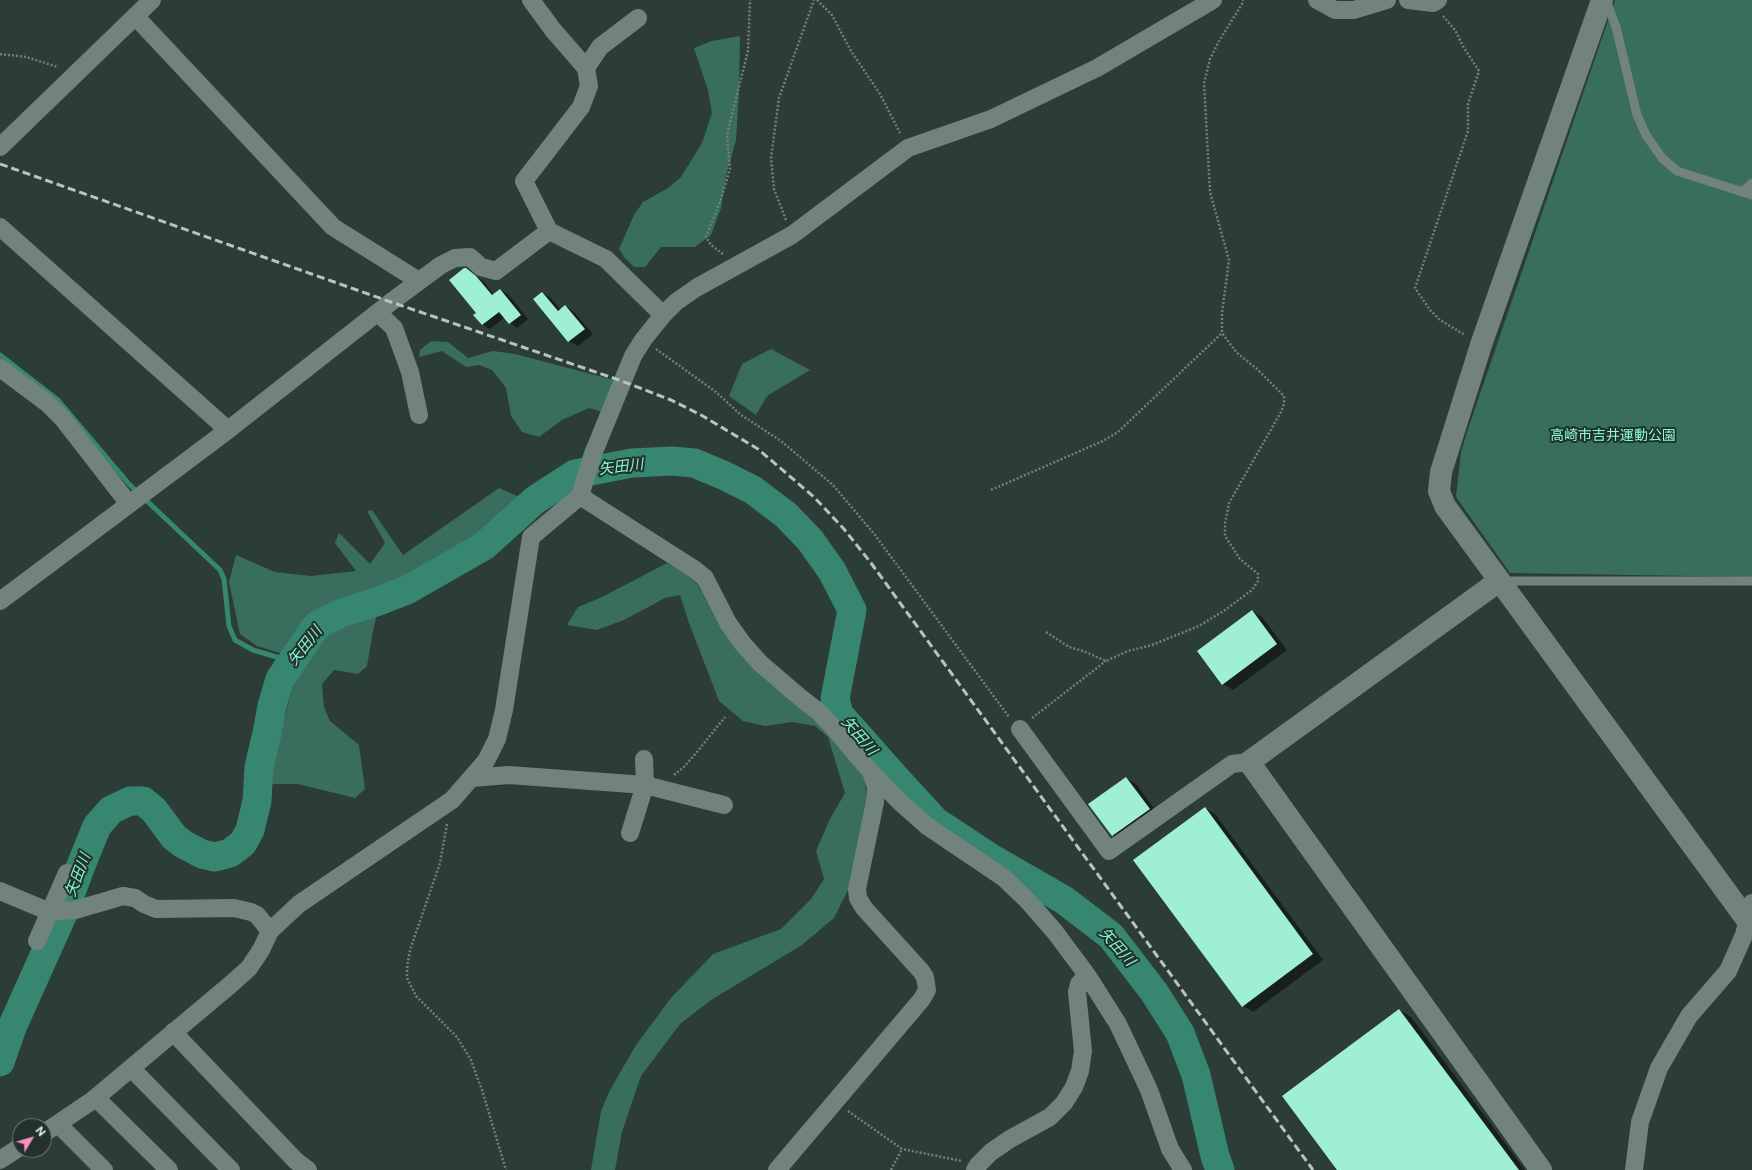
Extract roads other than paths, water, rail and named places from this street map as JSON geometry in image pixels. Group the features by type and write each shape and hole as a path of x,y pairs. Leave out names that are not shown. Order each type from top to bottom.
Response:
{"street":[{"path":"0,147 152,0"},
{"path":"531,0 553,30 586,68 589,86 581,107 524,181 549,231 606,259 663,315"},
{"path":"52,1127 96,1098 249,968 261,950 270,931 299,904 452,800 486,761 497,739 504,710 531,537 581,492 593,454 633,356 643,340 663,315 676,302 696,288 792,235 908,148 991,119 1097,68 1213,0"},
{"path":"1317,0 1335,10 1387,0"},
{"path":"1408,0 1436,2"},
{"path":"1602,0 1481,345 1441,472 1439,491 1445,506 1500,581 1750,912 1744,935 1728,970 1689,1016 1659,1068 1640,1122 1634,1170"},
{"path":"135,16 333,227 419,281"},
{"path":"586,68 600,47 638,18"},
{"path":"0,227 228,430"},
{"path":"0,601 228,430 441,265 455,258 470,257 481,267 496,271 549,231"},
{"path":"378,313 394,328 410,372 419,415"},
{"path":"0,368 47,403 63,419 129,504"},
{"path":"581,492 705,578 728,623 743,644 760,663 819,712 871,772 900,802 927,826 1004,878 1028,901 1055,932 1087,975 1118,1024 1149,1090 1170,1149 1183,1170"},
{"path":"1020,729 1109,851 1232,764 1249,762 1500,581"},
{"path":"630,833 645,785 644,759"},
{"path":"1249,762 1541,1170"},
{"path":"777,1170 922,999 927,990 925,977 921,971 864,908 858,898 857,889 875,802 876,787 871,772"},
{"path":"472,778 509,775 645,785 724,806"},
{"path":"37,941 52,912 67,873"},
{"path":"0,891 52,912 75,910 123,896 128,896 156,909 234,908 257,915 270,931"},
{"path":"977,1167 991,1152 1010,1139 1050,1117 1064,1103 1074,1087 1080,1071 1082,1051 1077,992 1079,984 1087,975"},
{"path":"172,1032 297,1167"},
{"path":"131,1068 231,1170"},
{"path":"96,1098 169,1170"},
{"path":"52,1129 104,1170"},
{"path":"0,1160 12,1152"}],"lane":[{"path":"1606,0 1616,27 1637,115 1646,136 1662,158 1677,171 1752,195"},
{"path":"1742,192 1752,182"},
{"path":"1500,581 1752,581"}],"waterway":[{"path":"0,355 58,400 129,484 220,570 224,579 229,626 235,640 253,650 280,658 292,659"},
{"name":"矢田川","path":"0,1062 13,1025 65,909 97,826 111,810 130,801 143,801 154,810 174,837 183,844 202,854 215,857 230,853 243,843 250,830 257,801 259,767 272,706 280,679 316,626 341,613 407,590 484,546 535,500 575,474 632,463 672,461 694,463 753,490 786,515 810,540 832,571 852,610 835,699 839,714 935,821 991,858 1064,900 1111,936 1154,992 1180,1033 1196,1075 1215,1156 1220,1170"}],"railway":[{"path":"0,164 391,302 619,380 671,400 701,415 758,449 814,497 844,529 871,563 1313,1170"}],"park label":[{"name":"高崎市吉井運動公園","path":"1613,436"}]}
